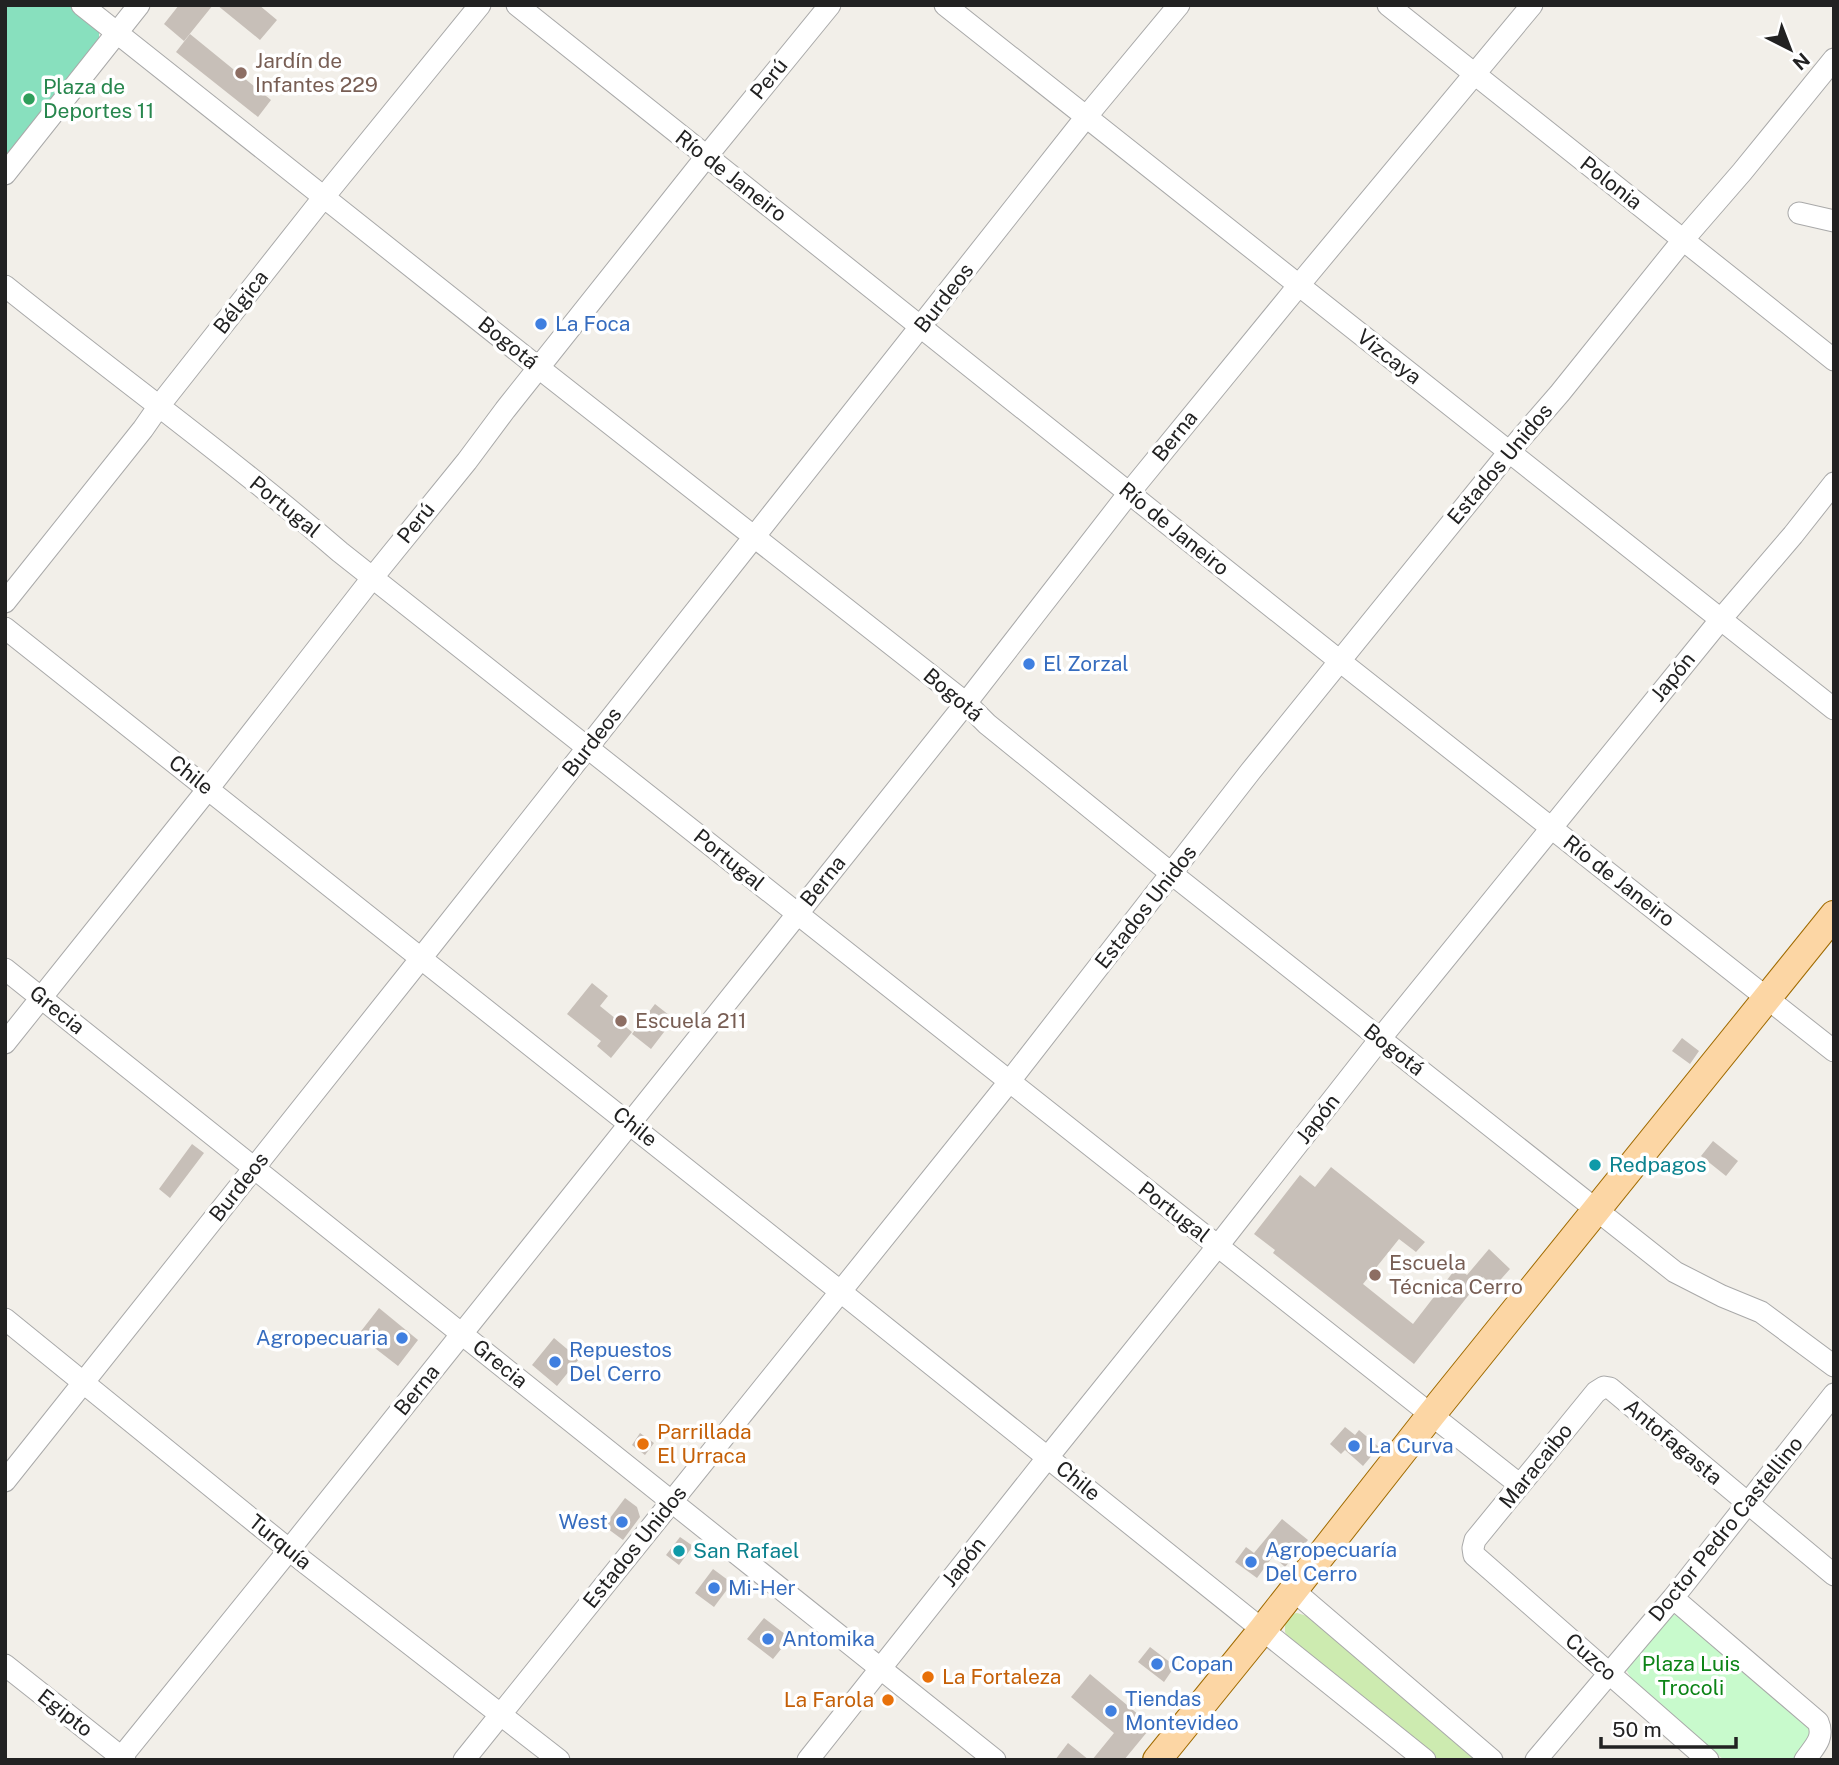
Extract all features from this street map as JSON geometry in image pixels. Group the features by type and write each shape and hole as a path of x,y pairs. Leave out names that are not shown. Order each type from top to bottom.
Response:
{"main road":[{"path":"1157,1760 1834,915"}],"street":[{"name":"Bogotá","path":"82,5 965,703 987,724 1172,874 1675,1272 1761,1312 1834,1366"},
{"path":"5,174 139,5"},
{"name":"Bélgica","path":"5,602 323,198 480,5"},
{"name":"Río de Janeiro","path":"517,5 1834,1051"},
{"name":"Perú","path":"5,1043 538,368 830,5"},
{"name":"Vizcaya","path":"945,5 1834,709"},
{"name":"Burdeos","path":"5,1481 1086,117 1179,5"},
{"name":"Polonia","path":"1388,5 1834,360"},
{"name":"Berna","path":"122,1759 965,703 1129,493 1298,285 1532,5"},
{"name":"Estados Unidos","path":"464,1760 1009,1082 1250,772 1509,452 1834,59"},
{"path":"1798,213 1834,221"},
{"name":"Portugal","path":"5,286 1520,1485"},
{"name":"Japón","path":"808,1760 1380,1039 1834,483"},
{"name":"Chile","path":"5,628 422,957 1425,1760"},
{"name":"Grecia","path":"5,969 995,1760"},
{"name":"Turquía","path":"5,1320 289,1549 559,1760"},
{"name":"Maracaibo","path":"1474,1555 1475,1540 1596,1392 1604,1387 1610,1388"},
{"name":"Antofagasta","path":"1610,1388 1834,1575"},
{"name":"Doctor Pedro Castellino","path":"1536,1760 1673,1598 1834,1394"},
{"name":"Cuzco","path":"1474,1555 1708,1760"},
{"path":"1293,1590 1492,1760"},
{"path":"1673,1598 1818,1722 1822,1730 1821,1739 1805,1760"},
{"name":"Egipto","path":"5,1665 122,1759"}],"green space":[{"name":"Plaza de Deportes 11","path":"5,5 70,5 95,26 99,31 99,41 5,158"},
{"path":"1292,1614 1307,1616 1475,1760 1439,1760 1288,1637 1285,1623"},
{"name":"Plaza Luis Trocoli","path":"1670,1616 1686,1617 1808,1723 1813,1736 1795,1760 1724,1760 1632,1680 1627,1671 1628,1664"}],"building":[{"path":"179,5 213,5 184,41 164,24"},
{"path":"217,5 259,5 277,20 260,40"},
{"path":"190,34 271,100 258,117 176,52"},
{"path":"592,983 608,996 600,1006 632,1032 611,1058 597,1046 601,1041 567,1014"},
{"path":"655,1004 674,1019 651,1049 632,1034"},
{"path":"1682,1038 1699,1051 1690,1064 1672,1051"},
{"path":"1713,1141 1738,1161 1726,1176 1701,1156"},
{"path":"192,1144 204,1153 170,1198 159,1189"},
{"name":"Escuela Técnica Cerro","path":"1331,1167 1425,1242 1416,1252 1399,1239 1363,1284 1413,1324 1457,1267 1467,1275 1489,1249 1510,1269 1494,1287 1483,1277 1414,1364 1273,1253 1275,1250 1254,1234 1300,1175 1315,1187"},
{"path":"379,1308 418,1340 398,1366 358,1335"},
{"name":"Repuestos Del Cerro","path":"554,1338 579,1359 557,1386 532,1365"},
{"name":"La Curva","path":"1345,1427 1355,1435 1359,1430 1379,1447 1363,1466 1345,1450 1341,1454 1330,1444"},
{"name":"Parrillada El Urraca","path":"640,1433 654,1443 645,1455 632,1445"},
{"name":"West","path":"625,1498 637,1507 640,1517 623,1540 604,1526"},
{"path":"1282,1519 1308,1540 1285,1567 1273,1556 1257,1578 1235,1562 1246,1547 1254,1553"},
{"name":"San Rafael","path":"680,1537 693,1546 679,1565 666,1555"},
{"name":"Mi-Her","path":"713,1569 732,1583 714,1607 695,1593"},
{"name":"Antomika","path":"764,1618 790,1638 773,1659 747,1639"},
{"name":"Copan","path":"1150,1647 1175,1666 1164,1682 1138,1662"},
{"name":"Tiendas Montevideo","path":"1090,1674 1152,1726 1124,1760 1092,1760 1114,1733 1071,1697"},
{"path":"1068,1743 1089,1760 1055,1760"}],"place":[{"name":"Jardín de Infantes 229","path":"241,73"},
{"name":"Plaza de Deportes 11","path":"29,99"},
{"name":"La Foca","path":"541,324"},
{"name":"El Zorzal","path":"1029,664"},
{"name":"Escuela 211","path":"621,1021"},
{"name":"Redpagos","path":"1595,1165"},
{"name":"Escuela Técnica Cerro","path":"1375,1275"},
{"name":"Agropecuaria","path":"402,1338"},
{"name":"Repuestos Del Cerro","path":"555,1362"},
{"name":"Parrillada El Urraca","path":"643,1444"},
{"name":"La Curva","path":"1354,1446"},
{"name":"West","path":"622,1522"},
{"name":"San Rafael","path":"679,1551"},
{"name":"Agropecuaría Del Cerro","path":"1251,1562"},
{"name":"Mi-Her","path":"714,1588"},
{"name":"Antomika","path":"768,1639"},
{"name":"Copan","path":"1157,1664"},
{"name":"La Fortaleza","path":"928,1677"},
{"name":"La Farola","path":"888,1700"},
{"name":"Tiendas Montevideo","path":"1111,1711"}]}
